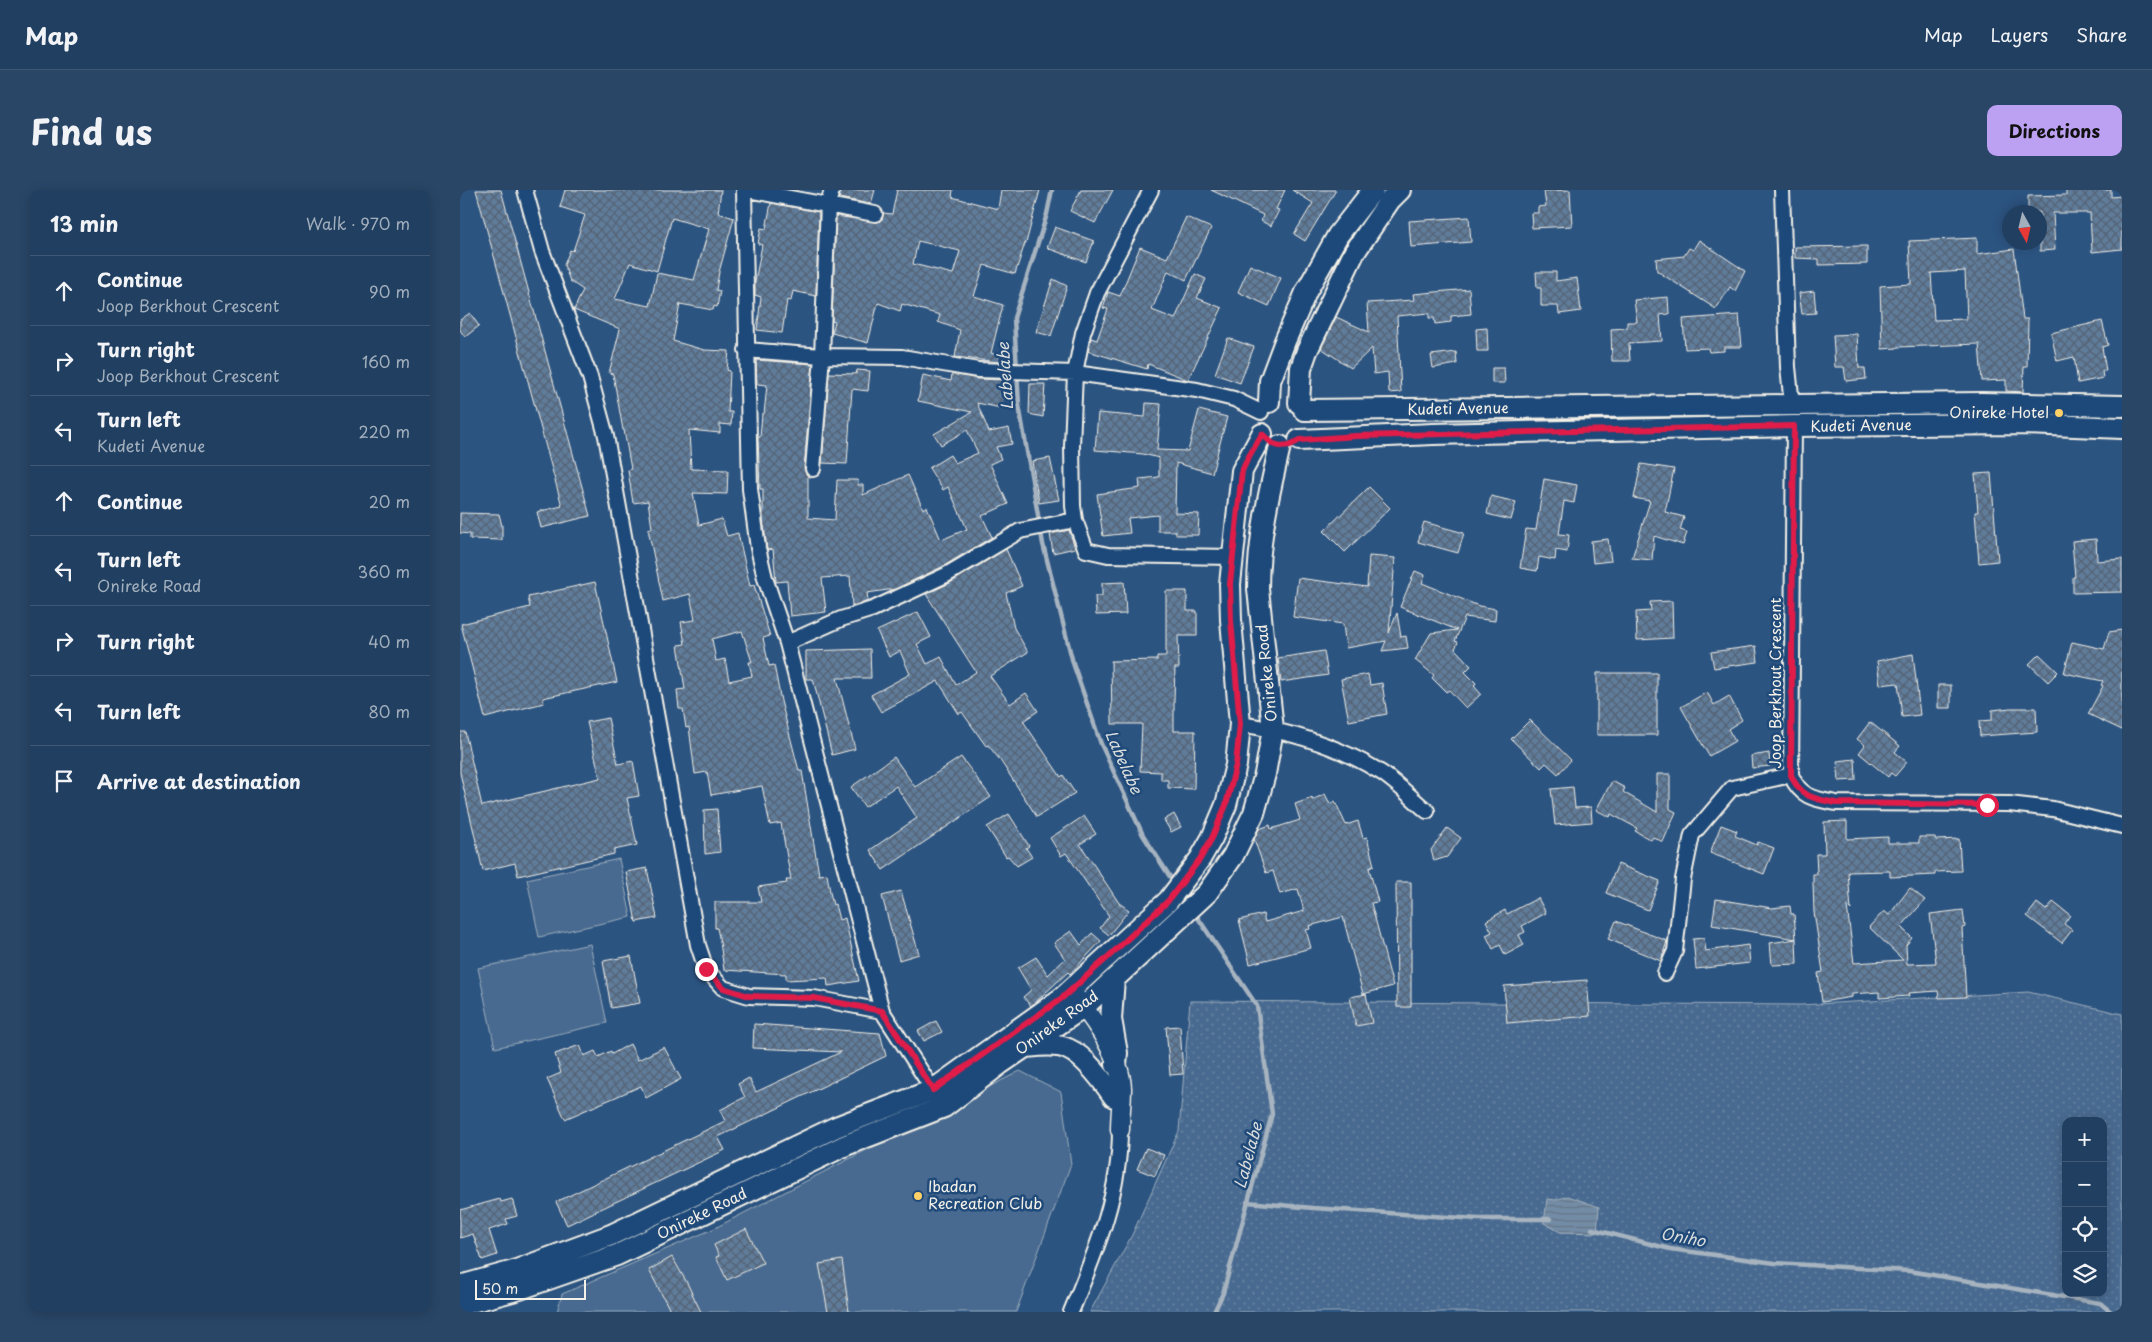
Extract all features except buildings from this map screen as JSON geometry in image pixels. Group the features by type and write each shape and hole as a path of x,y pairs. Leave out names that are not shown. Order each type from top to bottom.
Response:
{"main road":[{"path":"1373,190 1338,235 1307,290 1285,341 1270,381 1265,407 1259,420 1262,434 1273,444 1280,446 1290,445 1300,440 1307,425 1301,406 1301,368 1315,333 1354,253 1390,200 1400,190"},
{"path":"1265,407 1279,398 1289,399 1301,406"},
{"name":"Kudeti Avenue","path":"1301,406 1410,410 1982,403 2122,406"},
{"name":"Kudeti Avenue","path":"1300,440 1433,434 1794,426 2024,424 2122,428"},
{"name":"Onireke Road","path":"460,1286 514,1271 611,1235 836,1127 933,1090 1066,994 1168,901 1204,852 1226,805 1236,765 1240,724 1231,620 1230,584 1242,471 1262,434"},
{"name":"Onireke Road","path":"460,1305 520,1289 617,1255 846,1145 944,1107 1079,1010 1207,893 1233,856 1254,813 1266,774 1273,729 1258,589 1258,565 1266,510 1280,446"},
{"path":"1114,980 1111,1018 1117,1053 1116,1064"},
{"path":"1025,1047 1050,1046 1068,1048 1095,1070 1114,1096"}],"street":[{"path":"525,190 542,251 590,377 606,436 698,944 706,969 723,988 749,996 814,998 882,1011"},
{"path":"744,190 750,489 758,548 765,578 787,643 882,1011 944,1107"},
{"path":"748,190 875,214"},
{"path":"813,469 822,356 828,204 832,190"},
{"path":"1151,190 1097,293 1083,334 1076,374 1072,446 1075,520 1086,550 1108,555 1233,557"},
{"path":"1782,190 1788,367 1792,405"},
{"path":"746,350 822,356 902,357 978,370 1076,374 1197,390 1265,407"},
{"name":"Joop Berkhout Crescent","path":"1794,426 1791,775 1796,788 1814,799 1836,803 2008,804 2053,809 2122,826"},
{"path":"787,643 841,619 873,609 946,575 1020,532 1075,520"},
{"path":"1240,724 1273,729 1349,754 1379,770 1427,812"},
{"path":"1665,973 1675,951 1683,879 1692,835 1732,788 1791,775"},
{"path":"1066,994 1109,1046 1122,1087 1120,1160 1100,1243 1071,1312"},
{"path":"1079,1010 1101,1055 1114,1096 1120,1130"}],"shaded area":[{"path":"619,859 631,917 539,937 527,879"},
{"path":"590,944 607,1023 495,1048 478,968"},
{"path":"2028,992 2122,1014 2122,1312 1090,1312 1132,1235 1179,1131 1190,1001 1800,1005"},
{"name":"Ibadan Recreation Club","path":"1020,1071 1061,1092 1071,1164 1016,1312 557,1312 562,1294 713,1229"},
{"path":"1568,1196 1599,1207 1597,1233 1560,1232 1544,1223 1547,1199 1556,1200"}],"waterway":[{"name":"Labelabe","path":"1052,190 1047,214 1014,318 1019,405 1043,544 1073,663 1101,744 1143,835 1174,883"},
{"name":"Labelabe","path":"1194,912 1257,1006 1272,1114 1223,1293 1214,1312"},
{"name":"Oniho","path":"1247,1202 1478,1219 1550,1219"},
{"name":"Oniho","path":"1592,1229 1670,1249 1775,1263 1909,1271 2100,1303 2111,1312"}],"place":[{"name":"Onireke Hotel","path":"2059,413"},
{"name":"Ibadan Recreation Club","path":"918,1196"}],"route":[{"path":"706,969 723,988 749,996 814,998 882,1011 933,1090 989,1048 1062,998 1168,901 1200,859 1212,838 1226,805 1236,765 1240,724 1231,620 1230,584 1242,471 1262,434 1273,444 1280,446 1290,445 1300,440 1356,436 1794,426 1791,775 1796,788 1814,799 1836,803 1987,805"}]}
